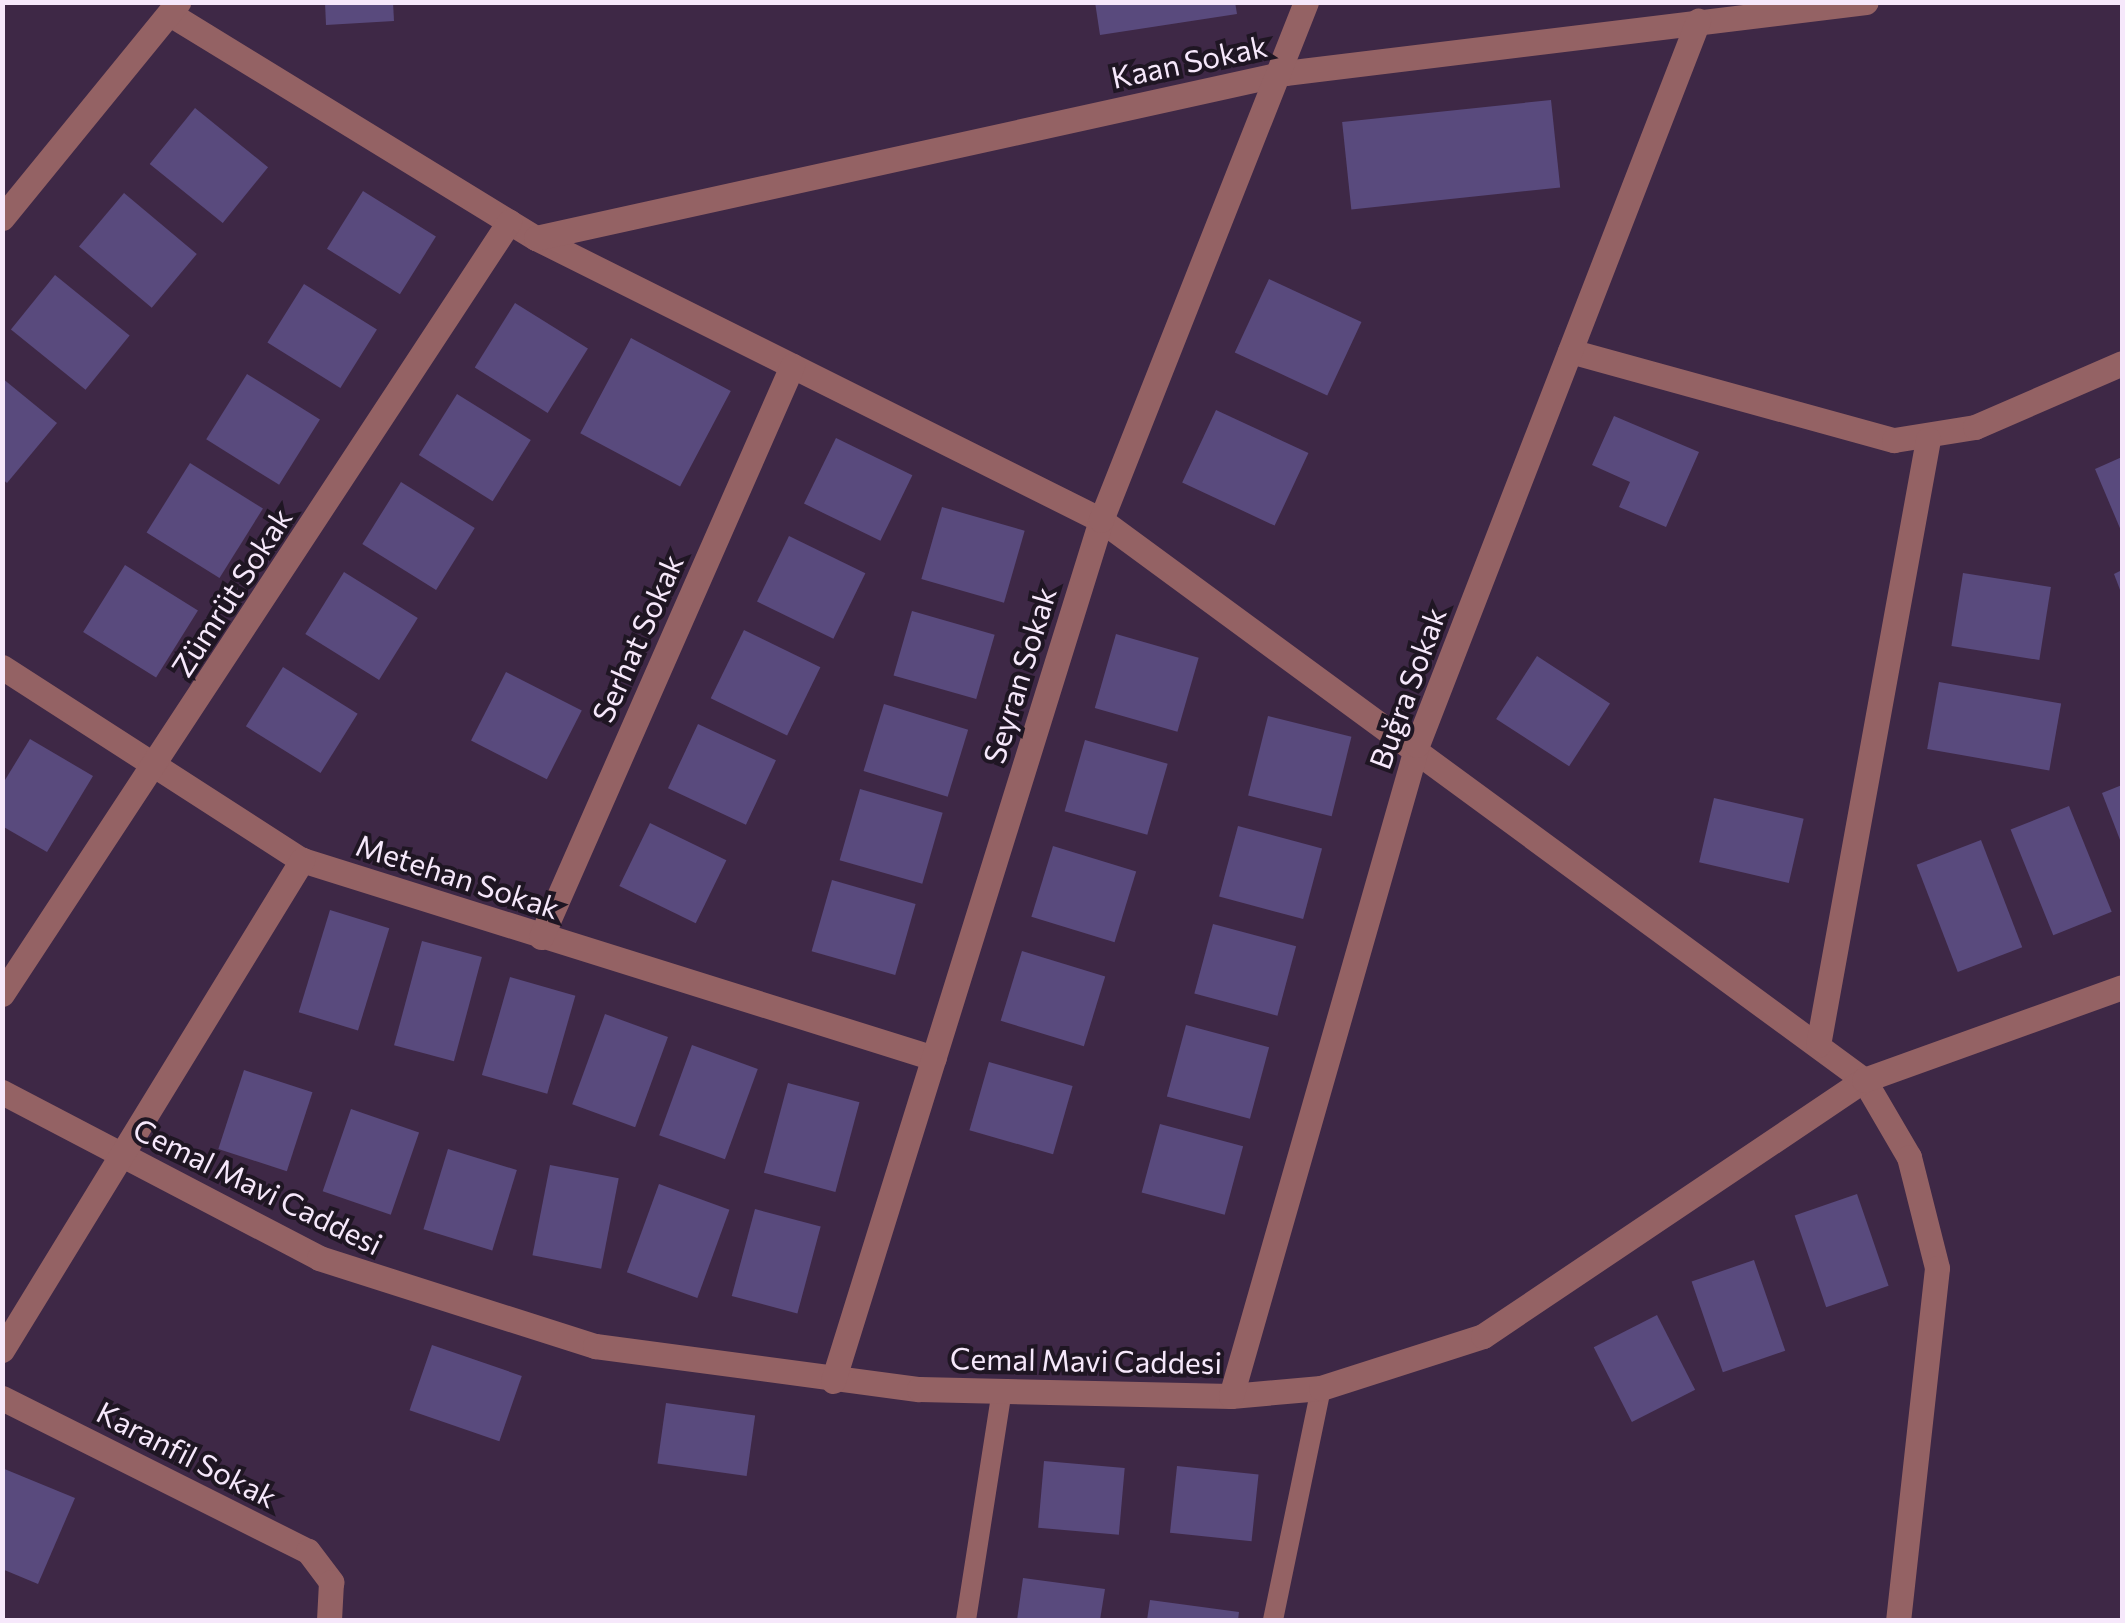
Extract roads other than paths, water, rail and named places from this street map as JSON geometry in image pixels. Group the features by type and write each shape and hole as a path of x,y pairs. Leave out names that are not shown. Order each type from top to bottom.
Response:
{"street":[{"name":"Seyran Sokak","path":"833,1381 1101,520 1285,73 1306,2"},
{"name":"Kaan Sokak","path":"536,238 1285,73 1866,2"},
{"path":"2,218 174,8 536,238 1101,520 1417,745 1864,1080 1909,1157 1937,1268 1898,1620"},
{"name":"Buğra Sokak","path":"1230,1396 1417,745 1698,21"},
{"name":"Zümrüt Sokak","path":"2,994 156,766 510,222"},
{"path":"1570,350 1860,436 1928,439 2122,363"},
{"name":"Serhat Sokak","path":"541,937 792,366"},
{"path":"1818,1045 1928,439"},
{"name":"Metehan Sokak","path":"2,667 302,860 934,1058"},
{"path":"2,1350 302,860"},
{"name":"Cemal Mavi Caddesi","path":"2,1092 319,1258 464,1311 652,1357 833,1381 1230,1396 1321,1388 1439,1354 1524,1314 1864,1080 2122,987"},
{"name":"Karanfil Sokak","path":"2,1398 308,1551 331,1582 330,1620"}],"lane":[{"path":"1273,1620 1321,1388"},
{"path":"966,1620 1002,1390"}]}
